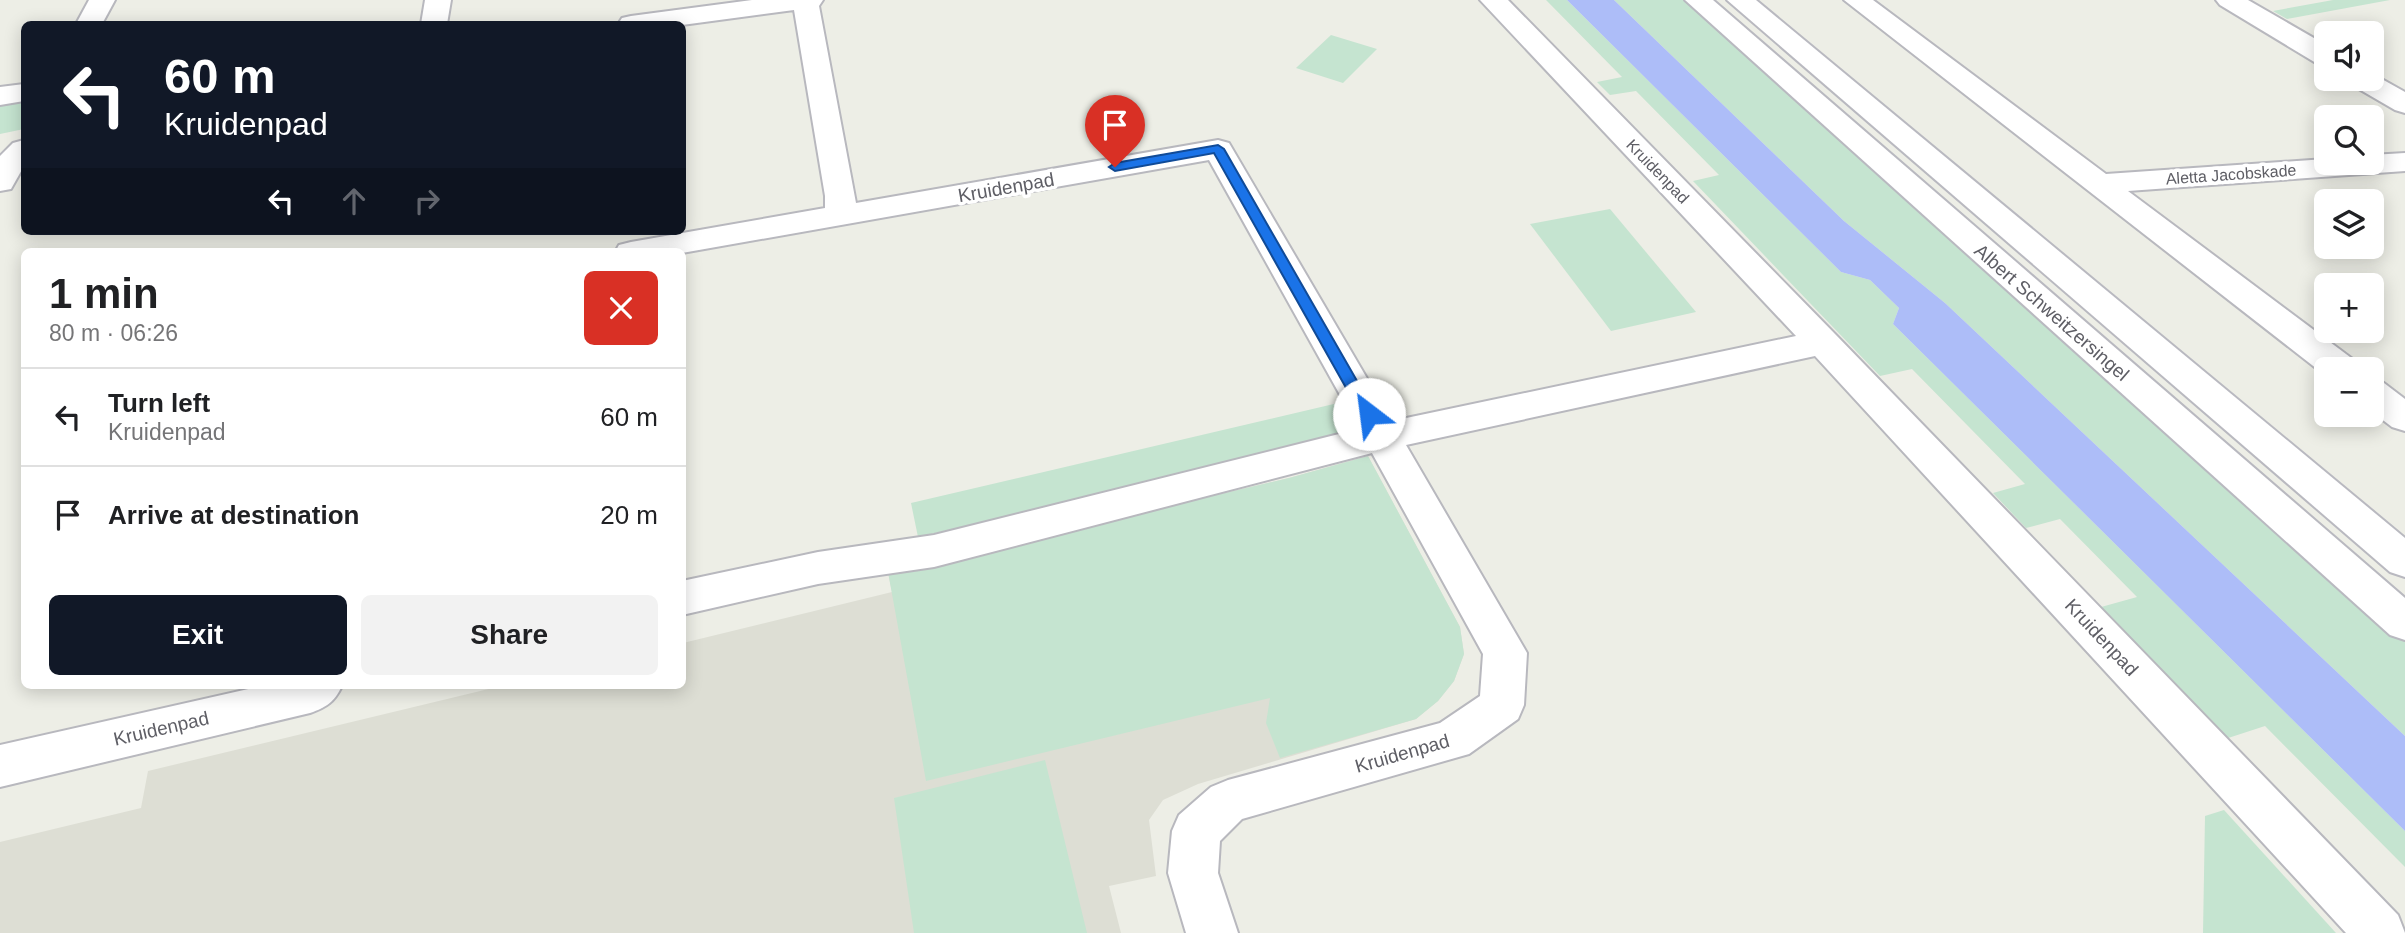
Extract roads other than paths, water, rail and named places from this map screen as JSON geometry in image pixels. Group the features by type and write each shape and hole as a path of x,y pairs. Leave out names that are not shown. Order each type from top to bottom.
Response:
{"street":[{"path":"91,21 102,0"},
{"path":"434,21 438,0"},
{"path":"645,21 709,7 810,0"},
{"name":"Kruidenpad","path":"1493,0 1823,342 2380,933"},
{"name":"Albert Schweitzersingel","path":"1698,0 2405,623"},
{"name":"Albert Schweitzersingel","path":"1740,0 2405,561"},
{"path":"1857,0 2325,357"},
{"path":"2229,0 2314,50"},
{"path":"805,1 841,196 840,217"},
{"path":"2383,91 2405,104"},
{"path":"0,96 21,93"},
{"path":"0,142 21,138"},
{"name":"Kruidenpad","path":"655,248 1218,149 1505,653 1502,705 1453,740 1228,802 1196,831 1193,873 1212,933"},
{"path":"0,181 11,162 21,152"},
{"name":"Aletta Jacobskade","path":"2099,184 2405,162"},
{"path":"686,597 818,568 934,551 1382,438 1823,342"},
{"path":"2384,402 2405,418"},
{"name":"Kruidenpad","path":"0,766 310,694 316,689"}],"water":[{"path":"1567,0 1614,0 1844,221 1945,303 2405,736 2405,831 1893,324 1899,308 1870,280 1841,272"}]}
